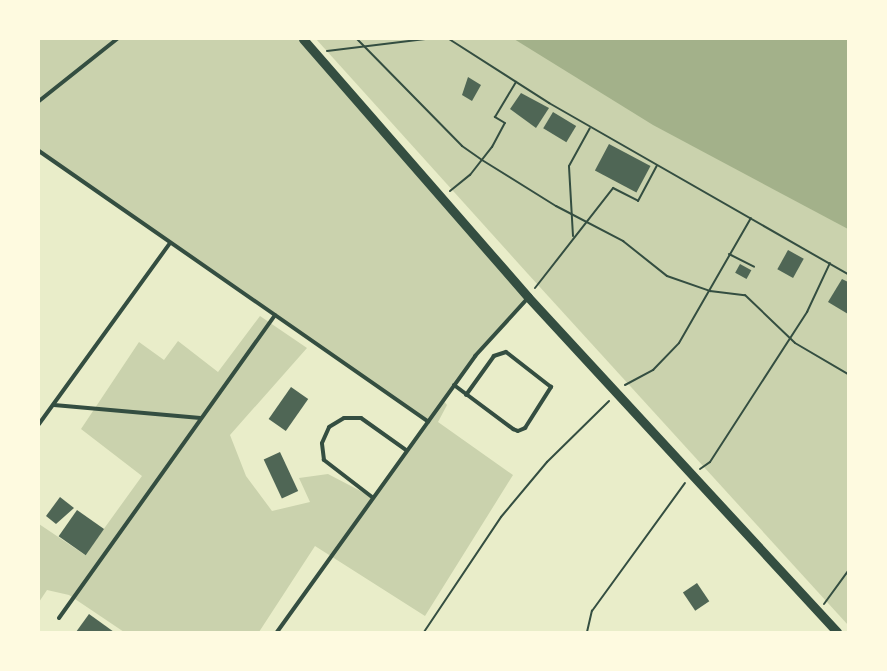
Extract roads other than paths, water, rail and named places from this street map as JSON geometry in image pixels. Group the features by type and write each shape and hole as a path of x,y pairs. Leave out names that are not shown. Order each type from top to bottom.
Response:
{"street":[{"path":"303,39 528,297 837,632"}],"lane":[{"path":"39,101 117,39"},
{"path":"39,151 428,421"},
{"path":"39,424 170,243"},
{"path":"277,632 453,385 493,334 528,297"},
{"path":"59,618 275,315"},
{"path":"453,385 518,431 525,428 551,385 506,352 494,356 466,394"},
{"path":"53,405 200,418"},
{"path":"372,497 324,460 322,443 329,428 344,418 361,418 406,450"}]}
